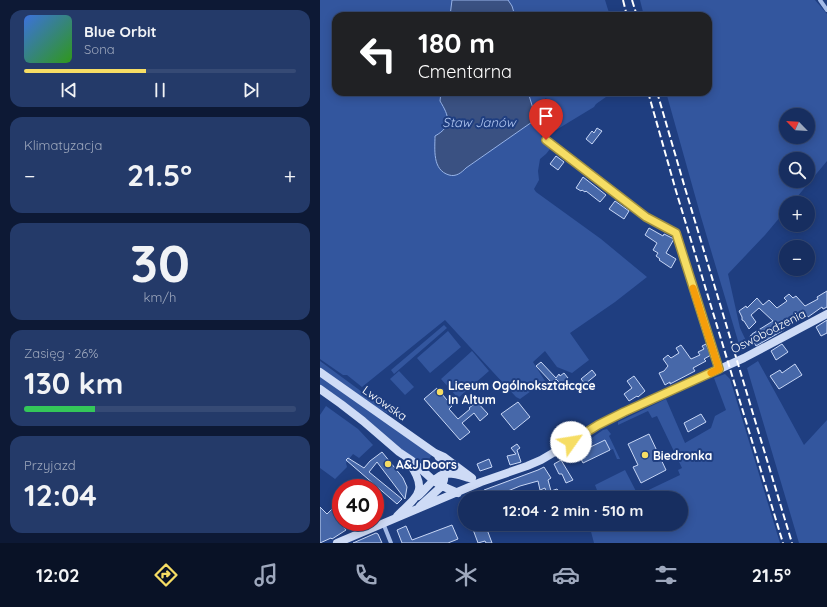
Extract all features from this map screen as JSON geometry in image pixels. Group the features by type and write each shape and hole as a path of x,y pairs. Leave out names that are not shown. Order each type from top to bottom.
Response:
{"street":[{"path":"820,0 827,10"},
{"path":"546,140 646,217 676,233 719,369"},
{"name":"Oswobodzenia","path":"462,491 481,482 541,460 604,422 744,358 827,314"},
{"name":"Lwowska","path":"320,372 436,454 444,457 472,478"},
{"path":"320,389 363,421 434,481 458,493"},
{"path":"399,452 417,475 419,490 416,498"},
{"name":"Lwowska","path":"436,454 442,462 445,474"},
{"path":"394,519 434,481 445,474 472,478 481,482"},
{"path":"442,486 445,474"},
{"name":"Oswobodzenia","path":"416,510 442,486"},
{"name":"Oswobodzenia","path":"384,523 458,493"},
{"path":"384,526 391,543"},
{"name":"Oswobodzenia","path":"336,543 364,531"}],"shaded area":[{"path":"320,0 452,0 450,12 332,12 332,96 441,96 440,101 447,111 448,121 443,131 438,166 448,175 458,174 532,122 550,149 540,159 538,171 539,180 534,189 536,192 601,239 647,277 615,302 570,333 589,360 572,373 557,367 545,351 533,362 545,381 520,399 516,397 445,320 362,387 347,375 343,375 320,359"},
{"path":"508,0 605,0 609,12 514,12"},
{"path":"640,0 815,0 827,14 827,161 815,175 815,152 779,152 779,188 804,188 798,196 779,196 779,218 728,274 740,328 749,347 741,351 667,96 712,96 712,12 643,12"},
{"path":"529,96 607,96 594,107 556,130 546,98 534,112"},
{"path":"444,325 447,328 394,374 391,370"},
{"path":"448,331 461,347 430,373 417,358"},
{"path":"472,351 489,371 458,398 441,379"},
{"path":"320,361 392,414 391,415 377,408 320,368"},
{"path":"758,361 804,445 827,420 827,543 799,543 747,368"},
{"path":"399,371 414,387 405,395 390,379"},
{"path":"725,374 730,379 780,543 594,543 591,531 688,531 688,491 646,491 680,475 678,470 682,468 657,416 652,418 648,411 618,425 618,422 666,399 685,443 711,428 715,416 726,410 714,378"},
{"path":"320,376 432,455 423,468 346,403 320,385"},
{"path":"326,406 358,429 373,445 359,458 353,454 346,463 347,467 335,479 320,468 320,415"},
{"path":"607,429 611,434 609,436 620,459 617,459 613,449 578,453 580,459 576,457 573,451 603,430"},
{"path":"625,470 636,491 597,491 595,485"}],"water":[{"path":"452,0 508,0 514,12 450,12"},
{"name":"Staw Janów","path":"441,96 529,96 534,112 532,122 460,173 456,175 449,175 440,169 437,164 435,153 435,136 445,128 448,120 446,111 440,101"}],"building":[{"path":"547,115 548,117 550,116 554,128 550,130 547,122 543,123 540,117"},
{"path":"597,128 602,131 592,144 586,139 592,131 594,133"},
{"path":"556,156 564,162 558,170 550,164"},
{"path":"583,177 606,195 600,202 586,191 581,191 576,188"},
{"path":"615,201 629,211 624,219 609,209"},
{"path":"649,228 663,236 664,234 674,239 666,253 676,259 671,268 659,260 660,259 656,256 658,253 653,250 657,243 645,235"},
{"path":"827,291 827,307 823,309 822,307 808,317 805,313 782,331 756,346 750,336 773,321 759,308 751,315 756,322 749,329 742,320 739,311 746,306 747,308 757,298 763,305 769,300 777,308 787,301 784,298 789,294 793,298 796,296 805,306 818,299 817,297"},
{"path":"827,320 827,333 821,336 816,327"},
{"path":"706,344 711,355 704,359 706,361 693,368 695,371 670,384 670,382 665,385 659,373 664,371 668,366 663,359 668,355 671,358 679,353 676,348 681,345 691,359 700,355 698,352 704,349 702,346"},
{"path":"782,344 788,352 776,360 771,351"},
{"path":"541,362 556,378 559,374 560,376 564,373 568,378 561,384 556,379 552,383 536,366"},
{"path":"795,364 802,375 779,389 770,376 780,370 782,373"},
{"path":"592,370 596,375 585,384 581,379"},
{"path":"634,376 645,391 638,397 637,396 629,401 624,394 632,388 627,381"},
{"path":"437,388 452,406 449,409 458,419 477,402 488,414 480,421 474,413 462,423 470,432 460,440 424,399"},
{"path":"518,402 530,417 514,430 501,414"},
{"path":"701,414 706,422 688,432 684,423"},
{"name":"Biedronka","path":"649,434 666,470 641,483 633,467 638,465 628,444"},
{"path":"605,440 610,450 583,463 578,453"},
{"path":"517,444 520,448 517,450 521,462 510,465 507,456 516,454 511,448"},
{"path":"382,452 403,478 407,487 405,499 377,462 369,472 378,479 368,479 346,460 348,458 364,468 370,461"},
{"path":"489,459 492,467 480,471 477,464"},
{"path":"561,460 573,480 566,483 562,474 559,474 554,464"},
{"path":"544,467 551,478 548,480 551,491 546,491 545,488 540,490 538,481 508,491 484,491 484,490"},
{"path":"384,484 402,499 397,504 384,493"},
{"path":"320,507 327,514 332,509 332,531 344,531 332,539 331,538 320,543"},
{"path":"452,525 458,539 448,543 402,543 397,530 406,526 412,540"},
{"path":"474,531 488,531 492,543 486,543 485,541 478,543"},
{"path":"376,533 378,534 382,543 353,543"}],"railway":[{"path":"623,0 626,12"},
{"path":"632,0 636,12"},
{"path":"649,96 676,191 783,543"},
{"path":"658,96 792,543"}],"slow traffic":[{"path":"693,288 716,364 719,369 711,373"}],"place":[{"name":"Liceum Ogólnokształcące In Altum","path":"440,392"},
{"name":"Biedronka","path":"645,455"},
{"name":"A&J Doors","path":"388,464"}],"route":[{"path":"546,140 646,217 676,233 716,364 719,369 624,412 598,425 571,442"}]}
